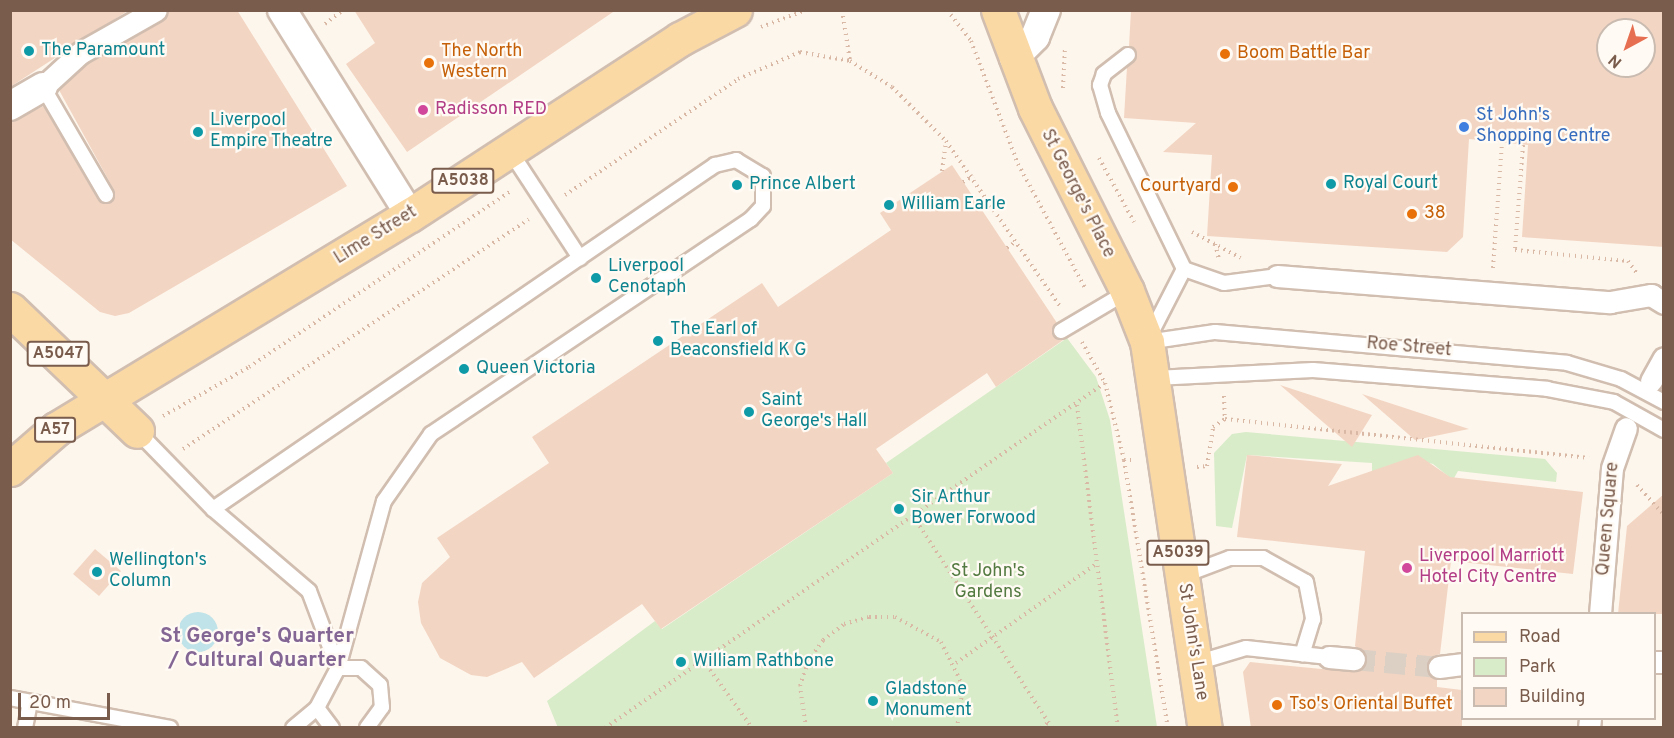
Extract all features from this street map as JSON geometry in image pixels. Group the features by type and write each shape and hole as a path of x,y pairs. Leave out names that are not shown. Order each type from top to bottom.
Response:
{"main road":[{"name":"St George's Place","path":"998,10 1014,58 1127,291 1146,342 1155,378"},
{"name":"Lime Street","path":"106,399 410,215 680,39 744,20"},
{"name":"A5047","path":"10,309 106,399 136,431"},
{"name":"St John's Lane","path":"1155,378 1162,467 1182,576 1205,728"},
{"name":"A57","path":"10,469 56,429 106,399"}],"street":[{"path":"10,106 44,87 80,53 156,10"},
{"path":"282,10 410,215"},
{"path":"1014,58 1035,37 1046,10"},
{"path":"1277,276 1610,302 1651,296 1664,303"},
{"path":"1651,381 1664,358"},
{"name":"Queen Square","path":"1600,612 1612,468 1626,428"},
{"path":"1329,657 1354,659"},
{"path":"1439,667 1461,664"}],"lane":[{"path":"1128,55 1104,74 1100,86 1108,113 1184,269 1224,284 1277,276"},
{"path":"44,87 106,195"},
{"path":"510,151 580,258"},
{"path":"213,509 715,165 736,160 763,176 762,206 751,219 430,434 384,501 338,668 317,708 294,728"},
{"path":"1146,342 1184,269"},
{"path":"1061,331 1127,291"},
{"name":"Roe Street","path":"1146,342 1215,332 1567,363 1621,379 1664,402"},
{"name":"Roe Street","path":"1155,378 1313,370 1547,389 1614,402 1664,430"},
{"path":"136,431 213,509 309,591 338,668"},
{"path":"1182,576 1230,558 1263,558 1305,582 1313,619 1302,654"},
{"path":"1196,663 1246,648 1329,657"},
{"path":"338,668 361,668 380,686 382,707 367,728"},
{"path":"10,698 170,728"},
{"path":"25,728 30,702"},
{"path":"317,708 332,728"}],"path":[{"path":"744,20 806,10"},
{"path":"842,10 850,61"},
{"path":"947,10 971,40 1018,164 1096,309"},
{"path":"942,171 946,141"},
{"path":"1491,293 1502,142"},
{"path":"1523,145 1515,250 1628,261 1640,277"},
{"path":"963,182 973,176"},
{"path":"136,431 249,367 528,179"},
{"path":"1191,231 1277,276"},
{"path":"1007,248 1015,242"},
{"path":"605,728 1077,405 1105,383"},
{"path":"1077,405 1118,728"},
{"path":"1207,466 1213,427 1225,419 1574,452 1612,468 1644,490 1664,515"},
{"path":"1137,450 1140,471"},
{"path":"1124,460 1168,728"},
{"path":"914,516 1052,728"},
{"path":"956,663 1097,563"},
{"path":"806,728 800,686 808,661 844,624 896,617 920,626 956,663 963,686 957,728"},
{"path":"704,660 752,728"},
{"path":"1041,728 1049,722"}],"green space":[{"name":"St John's Gardens","path":"1067,338 1096,377 1110,420 1157,727 558,728 547,701 655,621 662,629 893,473 886,463"},
{"path":"1246,432 1545,459 1557,473 1556,482 1458,471 1453,480 1433,464 1415,459 1372,472 1372,463 1247,455 1232,528 1216,526 1214,453 1232,434"}],"water":[{"path":"198,612 206,613 212,618 217,624 217,640 212,646 206,651 198,652 190,651 184,646 179,640 178,632 179,624 184,618 190,613"}],"building":[{"name":"The Paramount","path":"10,10 129,10 10,87"},
{"name":"Liverpool Empire Theatre","path":"169,10 237,10 347,186 129,313 115,316 100,312 10,239 10,122 44,106 98,200 111,202 114,190 59,90 88,63 162,21"},
{"name":"Radisson RED","path":"354,10 616,10 407,152 346,64 375,43"},
{"name":"St John's Shopping Centre","path":"1131,10 1664,10 1664,247 1522,237 1528,145 1469,139 1463,237 1447,252 1207,236 1212,155 1163,152 1196,123 1124,118 1127,67 1137,54 1129,46"},
{"name":"Saint George's Hall","path":"952,165 1057,323 1054,336 1066,338 996,387 987,373 876,449 893,473 661,629 642,604 534,678 522,662 487,677 471,675 440,658 421,623 418,602 422,583 450,557 437,538 549,463 532,437 762,283 778,307 891,230 880,213"},
{"path":"1280,385 1372,415 1352,447"},
{"path":"1362,394 1469,429 1415,440"},
{"name":"Liverpool Marriott Hotel City Centre","path":"1247,455 1342,464 1328,486 1418,455 1450,477 1583,492 1573,574 1451,561 1440,654 1431,657 1426,668 1437,679 1437,687 1461,690 1462,728 1251,728 1243,672 1250,662 1353,672 1367,659 1355,646 1365,551 1237,537"},
{"path":"1664,494 1664,614 1618,612 1627,526"},
{"name":"Wellington's Column","path":"95,549 121,571 99,596 73,574"}],"tunnel":[{"path":"1354,659 1439,667"}],"place":[{"name":"The Paramount","path":"29,51"},
{"name":"Boom Battle Bar","path":"1225,54"},
{"name":"The North Western","path":"429,63"},
{"name":"Radisson RED","path":"423,110"},
{"name":"St John's Shopping Centre","path":"1464,127"},
{"name":"Liverpool Empire Theatre","path":"198,132"},
{"name":"Royal Court","path":"1331,184"},
{"name":"Prince Albert","path":"737,185"},
{"name":"Courtyard","path":"1233,187"},
{"name":"William Earle","path":"889,205"},
{"name":"38","path":"1412,214"},
{"name":"Liverpool Cenotaph","path":"596,278"},
{"name":"The Earl of Beaconsfield K G","path":"658,341"},
{"name":"Queen Victoria","path":"464,369"},
{"name":"Saint George's Hall","path":"749,412"},
{"name":"Sir Arthur Bower Forwood","path":"899,509"},
{"name":"Liverpool Marriott Hotel City Centre","path":"1407,568"},
{"name":"Wellington's Column","path":"97,572"},
{"name":"William Rathbone","path":"681,662"},
{"name":"Gladstone Monument","path":"873,701"},
{"name":"Tso's Oriental Buffet","path":"1277,705"}],"district":[{"name":"St George's Quarter / Cultural Quarter","path":"257,649"}]}
